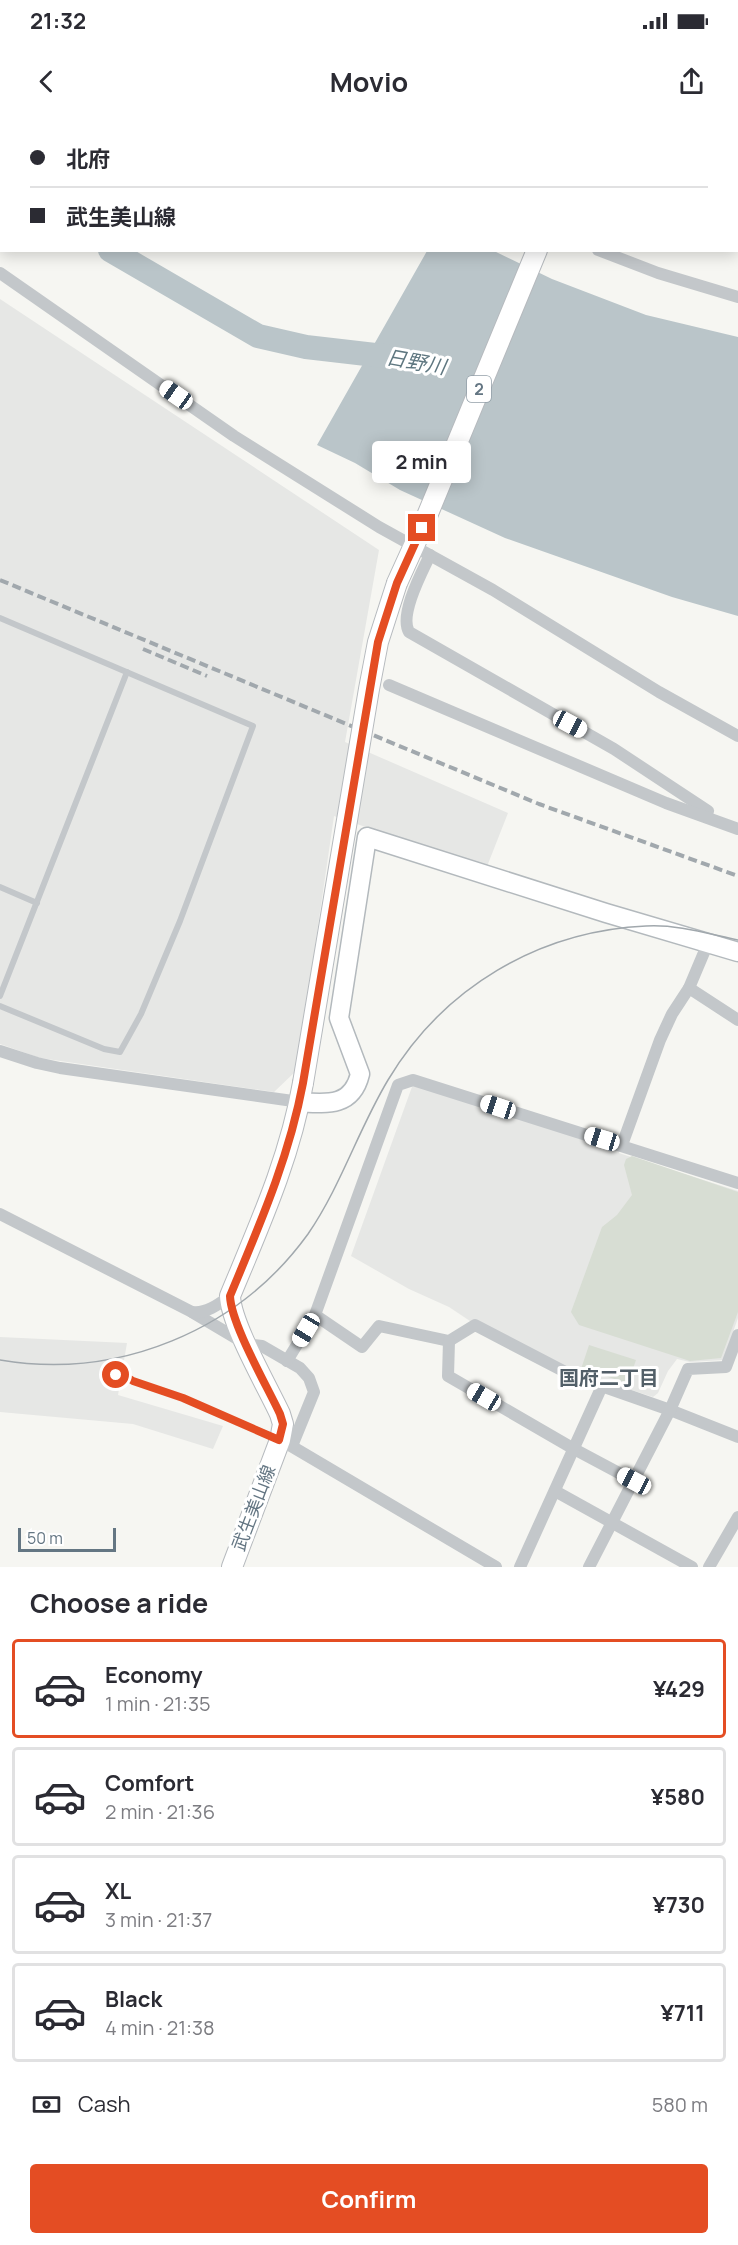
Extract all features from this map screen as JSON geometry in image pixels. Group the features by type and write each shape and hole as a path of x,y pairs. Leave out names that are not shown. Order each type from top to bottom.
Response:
{"main road":[{"name":"2","path":"230,1296 267,1209 292,1135 378,642 397,583 422,551 422,528 536,252"},
{"name":"武生美山線","path":"230,1296 232,1309 246,1344 280,1414 286,1443 232,1567"}],"street":[{"path":"603,252 658,273 738,297"},
{"path":"0,273 234,436 379,527 493,590 659,692 738,736"},
{"path":"422,551 406,614 406,626 409,632 633,760 708,811 706,816"},
{"path":"389,685 666,803 738,829"},
{"path":"472,734 489,729"},
{"path":"0,1051 60,1068 301,1092 330,1103 342,1099 354,1092 360,1074 339,1018 367,837 606,913 738,952"},
{"path":"622,1145 660,1040 672,1014 689,988 708,943"},
{"path":"689,988 738,1020"},
{"path":"287,1361 315,1315 398,1086 413,1080 738,1183"},
{"path":"0,1214 192,1312 246,1344 262,1347 300,1368 309,1378 314,1392 286,1443 496,1567"},
{"path":"192,1312 197,1313 217,1306 230,1296"},
{"path":"315,1315 362,1347 380,1326 449,1341 475,1325 573,1376 738,1437"},
{"path":"589,1567 614,1523 688,1369 726,1367 738,1335"},
{"path":"449,1341 448,1376 634,1481"},
{"path":"520,1567 602,1386"},
{"path":"555,1491 692,1567"},
{"path":"709,1567 738,1517"}],"lane":[{"path":"0,618 253,726 180,921 141,1014 120,1052 104,1049 0,1005"},
{"path":"0,996 127,672"},
{"path":"0,887 37,903"},
{"path":"116,1375 122,1374 133,1381 183,1398 286,1443"}],"shaded area":[{"path":"0,299 379,550 345,742 508,813 486,869 334,816 297,1070 274,1092 40,1058 0,1044"},
{"path":"413,1084 620,1149 619,1153 738,1191 738,1318 723,1360 690,1362 677,1359 668,1371 658,1393 653,1397 570,1370 473,1323 449,1307 409,1289 351,1256"},
{"path":"632,1156 738,1192 738,1312 721,1358 690,1361 579,1325 571,1312 602,1227 617,1215 632,1195 624,1165 626,1159"},
{"path":"0,1337 127,1343 118,1395 223,1426 213,1449 133,1424 0,1412"},
{"path":"589,1345 636,1360 628,1383 581,1369"}],"water":[{"path":"426,252 496,252 552,279 646,315 738,337 738,616 672,597 505,538 400,490 355,463 317,445"}],"waterway":[{"name":"日野川","path":"113,252 258,336 306,347 401,358"}],"tram line":[{"path":"0,1360 44,1364 88,1362 131,1354 172,1341 211,1322 247,1297 280,1268 320,1216 377,1099 410,1047 436,1018 465,992 497,970 531,953 568,939 606,930 669,926 738,940"}],"railway":[{"path":"0,580 539,804 738,876"},
{"path":"143,649 207,676"}],"district":[{"name":"国府二丁目","path":"609,1378"}],"route":[{"path":"116,1375 122,1374 133,1381 183,1398 279,1440 282,1432 283,1424 280,1414 246,1344 232,1309 230,1296 267,1209 292,1135 300,1102 378,642 397,583 422,528"}]}
